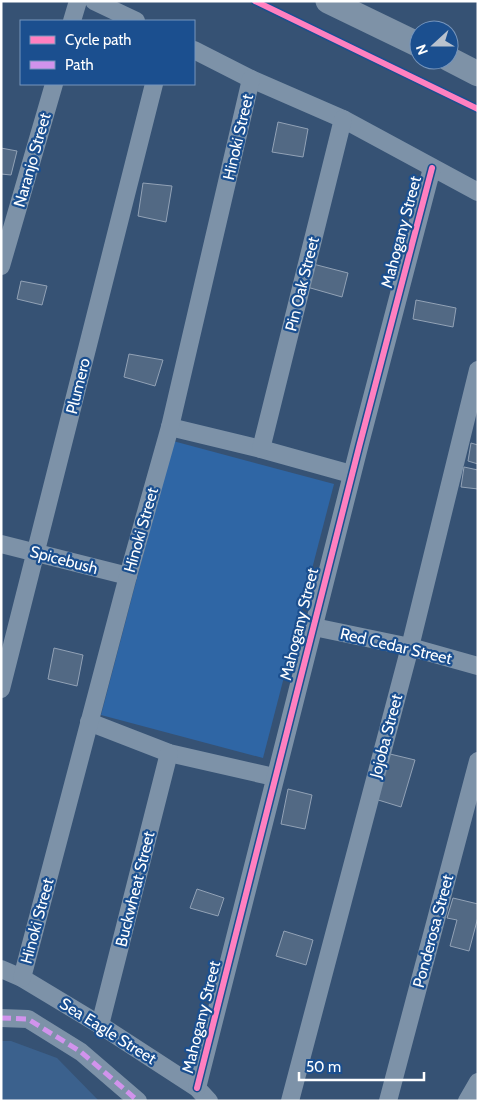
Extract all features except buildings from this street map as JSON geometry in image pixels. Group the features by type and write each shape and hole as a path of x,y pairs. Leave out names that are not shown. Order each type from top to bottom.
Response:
{"highway":[{"path":"328,1 409,39"},
{"path":"459,65 478,74"}],"street":[{"path":"72,20 78,1"},
{"path":"94,1 134,20"},
{"path":"195,51 251,80 343,119 478,192"},
{"name":"Hinoki Street","path":"22,978 128,576 170,427 251,80"},
{"name":"Naranjo Street","path":"1,266 54,85"},
{"name":"Plumero","path":"1,689 154,85"},
{"name":"Pin Oak Street","path":"261,449 343,119"},
{"name":"Mahogany Street","path":"203,1094 274,777 314,627 351,474 432,168"},
{"name":"Jojoba Street","path":"290,1101 410,646 478,370"},
{"path":"170,427 261,449 351,474"},
{"name":"Spicebush","path":"1,544 128,576"},
{"name":"Red Cedar Street","path":"314,627 410,646 478,666"},
{"path":"89,722 170,753 274,777"},
{"name":"Buckwheat Street","path":"100,1024 170,753"},
{"name":"Ponderosa Street","path":"388,1101 478,761"},
{"name":"Sea Eagle Street","path":"1,968 22,978 100,1024 203,1094"},
{"path":"1,1018 28,1019 82,1052 138,1101"},
{"path":"467,1101 478,1082"}],"shaded area":[{"path":"173,441 334,484 263,758 101,715"},
{"path":"1,1041 11,1041 57,1058 99,1101 1,1101"}],"marked path":[{"path":"1,1018 28,1019 81,1052 138,1101"}],"cycle path":[{"path":"255,1 478,109"},
{"path":"197,1088 254,858 432,168"}]}
